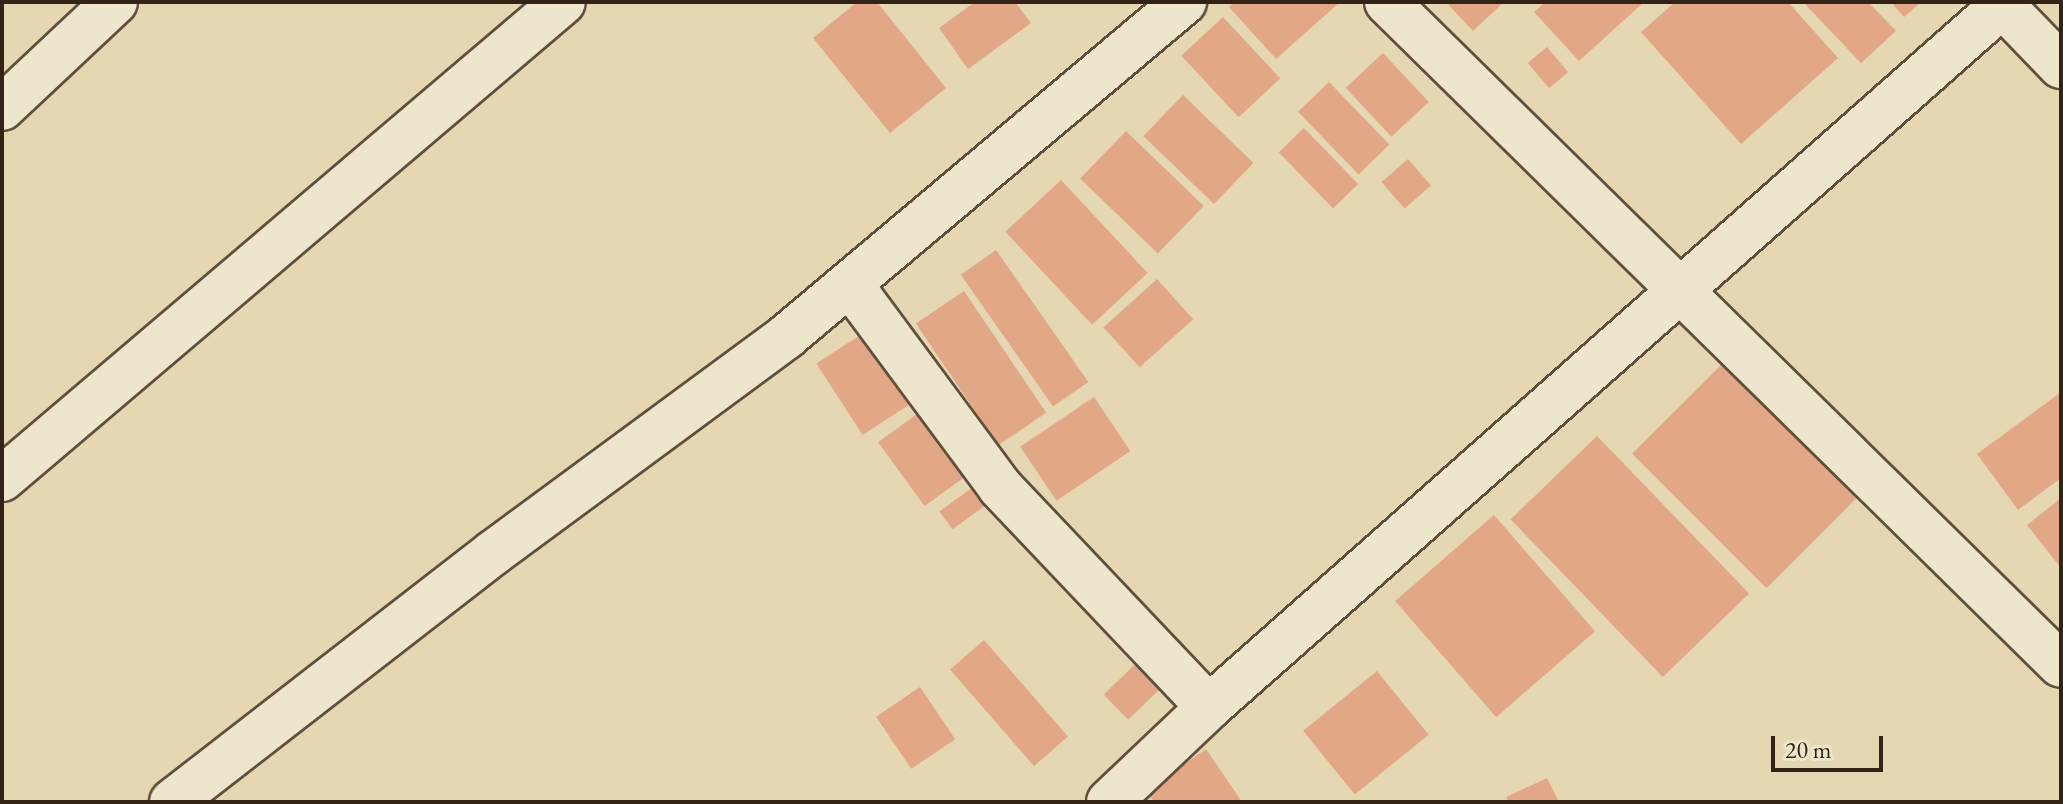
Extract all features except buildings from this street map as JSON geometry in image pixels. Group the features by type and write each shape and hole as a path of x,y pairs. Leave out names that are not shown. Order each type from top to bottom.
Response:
{"street":[{"path":"2,108 115,2"},
{"path":"2,479 563,2"},
{"path":"172,802 493,553 787,336 1184,2"},
{"path":"1387,2 2061,665"},
{"path":"1109,802 1209,707 2004,4 2061,66"},
{"path":"850,284 1000,487 1209,707"}]}
